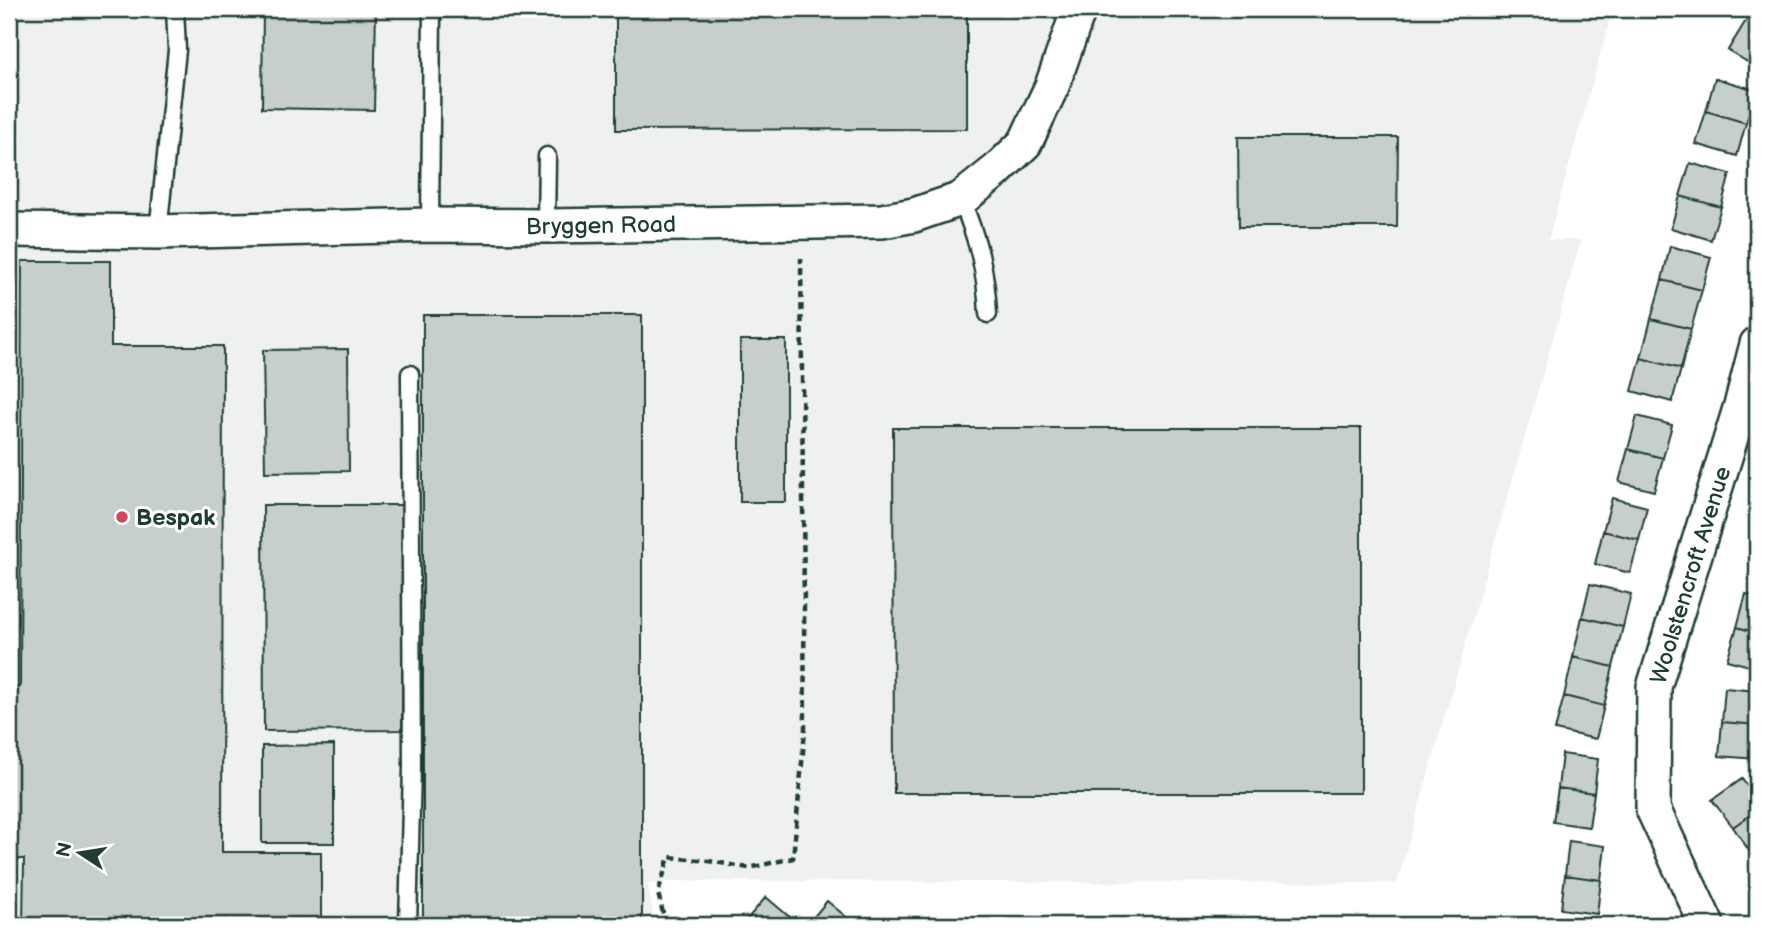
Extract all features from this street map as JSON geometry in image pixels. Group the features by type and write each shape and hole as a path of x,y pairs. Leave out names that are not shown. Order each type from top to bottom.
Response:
{"street":[{"name":"Bryggen Road","path":"9,230 159,232 430,225 800,223 882,221 914,215 961,199 1025,143 1052,86 1079,9"},
{"name":"Woolstencroft Avenue","path":"1707,925 1654,809 1654,687 1750,404 1757,344"}],"lane":[{"path":"159,232 177,51 175,9"},
{"path":"430,225 432,9"},
{"path":"546,226 547,156"},
{"path":"961,199 982,257 987,283 988,314"},
{"path":"408,925 412,767 410,374"}],"path":[{"path":"666,925 658,893 669,857 749,868 793,858 805,731 800,223"}],"shaded area":[{"path":"9,9 1613,9 1548,240 1581,240 1397,883 681,881 648,884 655,925 9,925"}],"building":[{"path":"263,9 376,9 374,110 262,108"},
{"path":"616,9 967,9 967,129 616,130"},
{"path":"1742,9 1757,9 1757,68 1728,50 1750,14"},
{"path":"1715,78 1756,90 1746,123 1706,111"},
{"path":"1706,111 1746,123 1737,156 1696,144"},
{"path":"1238,137 1398,137 1397,227 1239,227"},
{"path":"1690,163 1730,174 1721,207 1680,196"},
{"path":"1680,196 1721,207 1711,240 1671,228"},
{"path":"1670,246 1711,257 1702,290 1662,280"},
{"name":"Bespak","path":"22,261 111,261 111,346 223,346 222,852 321,852 321,925 23,925 24,859 9,859 9,687 20,687"},
{"path":"1662,280 1702,290 1691,329 1651,319"},
{"path":"423,315 642,315 642,925 423,925"},
{"path":"1651,319 1691,329 1681,369 1641,358"},
{"path":"740,340 786,340 786,502 740,502"},
{"path":"348,349 349,471 265,472 263,350"},
{"path":"1641,358 1681,369 1672,402 1632,391"},
{"path":"1637,416 1672,425 1663,458 1628,449"},
{"path":"893,428 1361,428 1361,793 894,793"},
{"path":"1628,449 1663,458 1654,491 1619,482"},
{"path":"1612,498 1647,507 1639,540 1603,531"},
{"path":"263,505 402,505 402,730 264,731"},
{"path":"1603,531 1639,540 1630,573 1595,564"},
{"path":"1757,559 1757,578 1752,576"},
{"path":"1590,584 1631,594 1623,627 1582,617"},
{"path":"1746,594 1757,597 1757,633 1737,627"},
{"path":"1582,617 1623,627 1613,667 1573,657"},
{"path":"1737,627 1757,633 1757,668 1727,660"},
{"path":"1573,657 1613,667 1604,706 1564,696"},
{"path":"1725,688 1757,691 1757,725 1722,722"},
{"path":"1564,696 1604,706 1596,739 1555,730"},
{"path":"1722,722 1757,725 1757,759 1719,756"},
{"path":"334,745 334,843 262,843 262,746"},
{"path":"1562,754 1598,759 1594,793 1558,788"},
{"path":"1742,779 1757,800 1757,810 1733,827 1712,800"},
{"path":"1558,788 1594,793 1589,827 1553,822"},
{"path":"1757,810 1757,851 1752,855 1733,827"},
{"path":"1569,841 1605,846 1601,880 1565,875"},
{"path":"1565,875 1601,880 1597,914 1561,909"},
{"path":"766,897 792,919 786,925 742,925"},
{"path":"827,901 856,925 807,925"}],"place":[{"name":"Bespak","path":"122,517"}]}
